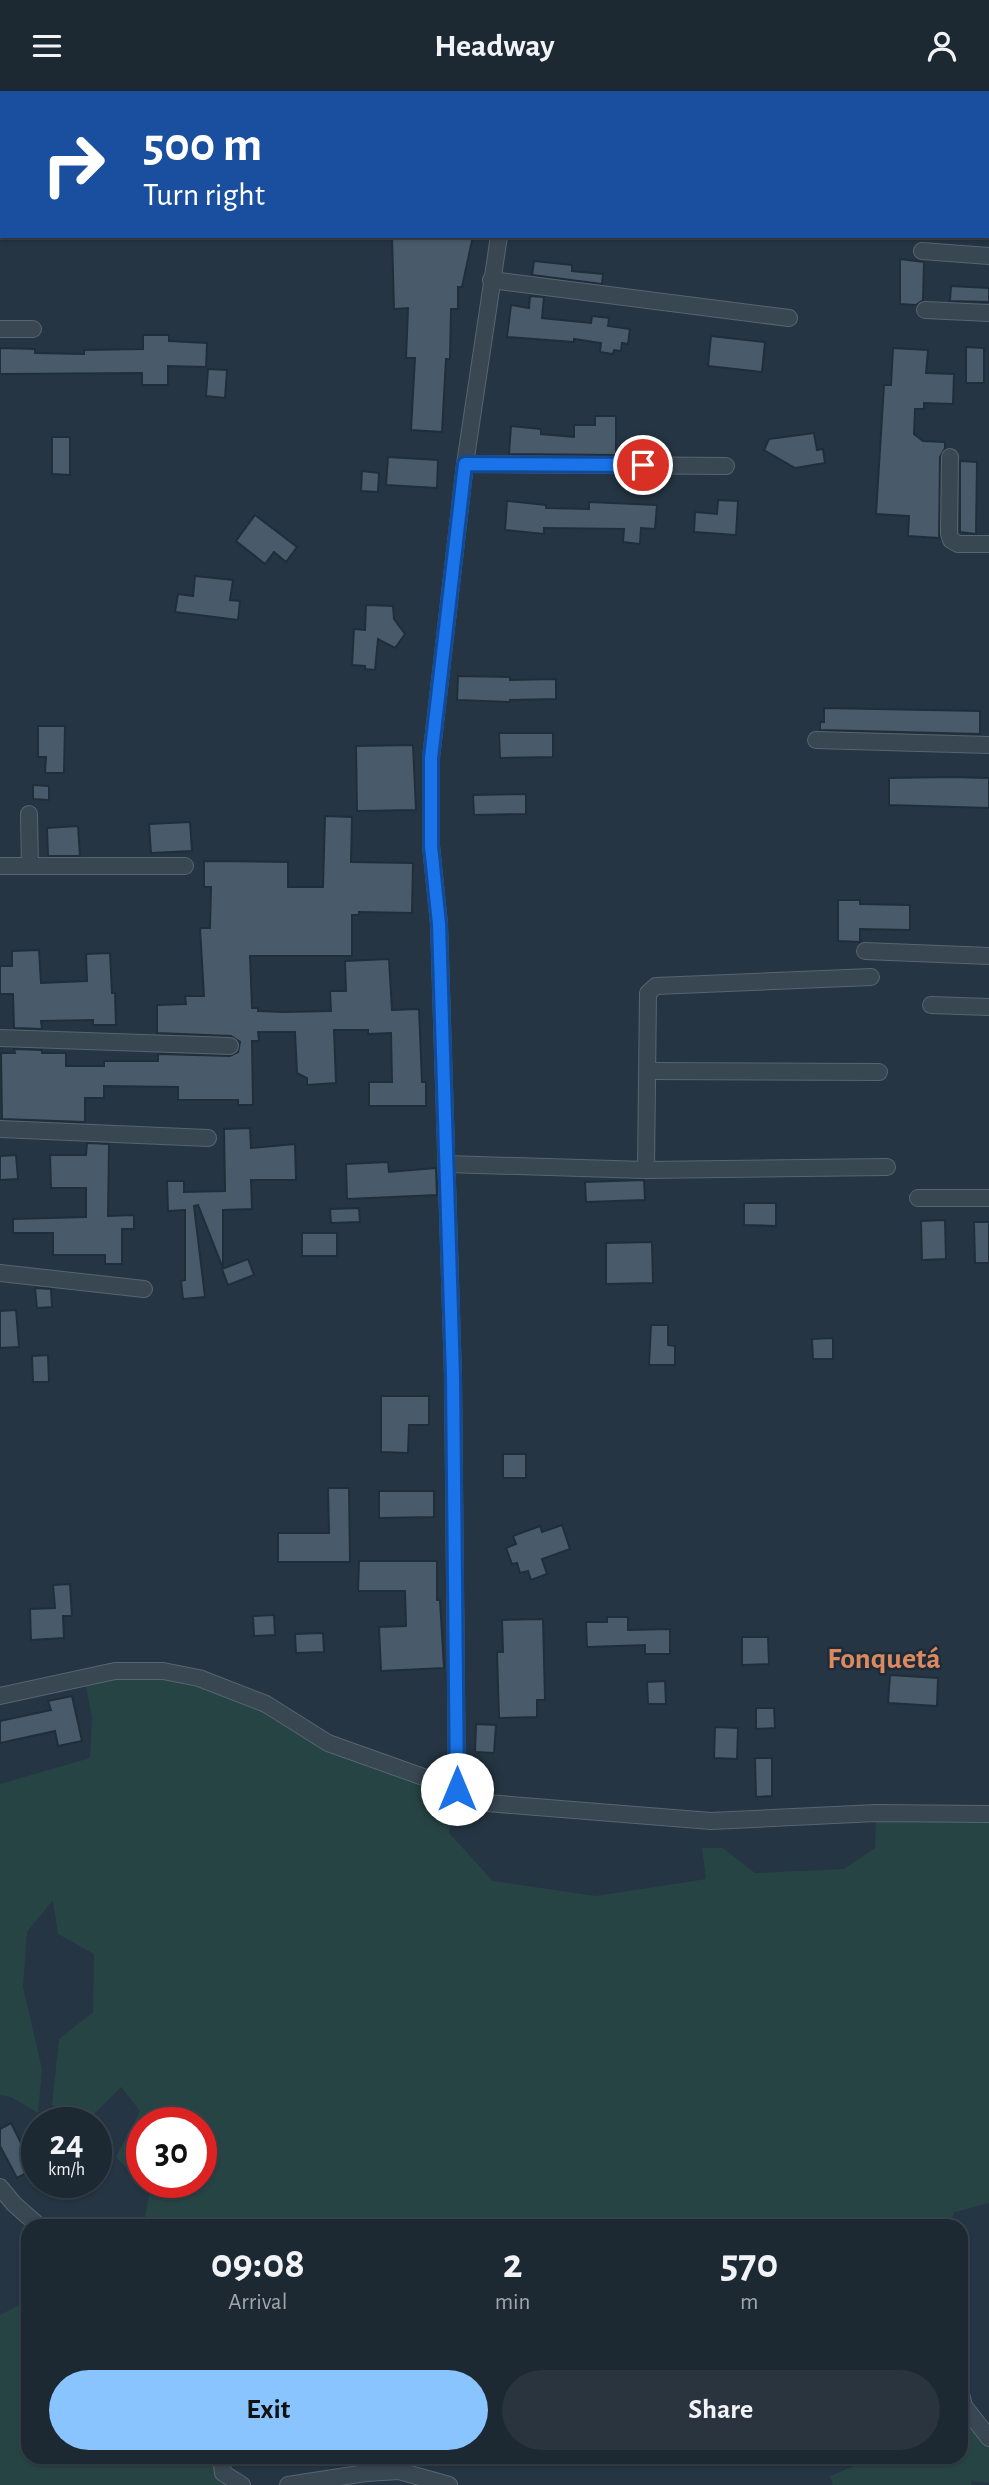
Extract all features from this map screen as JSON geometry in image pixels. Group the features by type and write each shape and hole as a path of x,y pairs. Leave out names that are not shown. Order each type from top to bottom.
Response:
{"street":[{"path":"457,1789 453,1376 439,924 431,846 431,758 465,464 499,238"},
{"path":"922,251 989,256"},
{"path":"491,280 789,318"},
{"path":"925,310 989,313"},
{"path":"0,329 33,329"},
{"path":"950,457 948,533 951,540 958,544 989,544"},
{"path":"465,464 726,466"},
{"path":"816,740 989,745"},
{"path":"29,814 30,866"},
{"path":"0,866 185,866"},
{"path":"865,951 989,956"},
{"path":"646,1170 649,1071 647,1002 648,993 656,986 871,977"},
{"path":"932,1005 989,1007"},
{"path":"0,1038 230,1046"},
{"path":"649,1071 879,1072"},
{"path":"0,1129 208,1138"},
{"path":"447,1164 646,1170 887,1167"},
{"path":"919,1198 989,1198"},
{"path":"0,1273 144,1290"},
{"path":"0,1696 116,1671 163,1671 199,1678 266,1703 328,1743 457,1789 487,1803 711,1821 876,1813 989,1814"},
{"path":"0,2187 30,2219"},
{"path":"968,2411 989,2438"},
{"path":"222,2464 223,2473 242,2485"},
{"path":"288,2485 366,2473 399,2471 449,2485"}],"green space":[{"path":"84,1676 199,1678 328,1743 457,1789 449,1833 493,1881 596,1896 706,1879 702,1848 723,1848 755,1873 844,1869 875,1848 876,1813 989,1814 989,2203 955,2212 951,2219 144,2219 149,2198 217,2198 217,2107 137,2107 121,2087 101,2107 52,2105 59,2039 93,2012 94,1954 58,1934 53,1900 27,1932 23,1987 42,2069 39,2107 28,2107 11,2097 0,2095 0,1784 90,1758 92,1717"},
{"path":"126,2138 126,2167 116,2157"},
{"path":"21,2304 21,2464 226,2464 242,2485 0,2485 0,2315"},
{"path":"968,2405 989,2438 989,2483 972,2481 971,2485 833,2485 830,2476 859,2464 968,2464"}],"building":[{"path":"392,238 473,238 462,287 458,287 458,309 451,309 450,359 446,359 442,432 411,430 415,358 406,358 408,308 394,309"},
{"path":"900,259 924,262 923,300 916,305 900,304"},
{"path":"534,261 572,265 572,271 603,274 602,284 532,275"},
{"path":"951,286 989,288 989,302 950,301"},
{"path":"530,296 544,297 542,318 591,323 592,316 609,318 608,326 630,329 628,344 622,343 621,351 614,350 613,354 600,352 601,343 574,339 574,342 507,337 511,305 529,308"},
{"path":"143,335 169,335 169,341 207,343 206,367 168,366 168,385 142,385 142,373 0,374 0,348 35,349 35,353 84,354 84,350 143,349"},
{"path":"711,336 765,342 762,372 708,366"},
{"path":"966,347 984,348 984,383 966,383"},
{"path":"893,348 928,350 926,373 954,374 953,404 924,403 924,409 915,409 914,434 923,441 945,442 940,457 939,538 908,536 909,516 876,514 884,385 891,385"},
{"path":"208,369 227,370 225,398 206,396"},
{"path":"595,416 616,416 616,455 509,454 511,426 541,429 541,434 574,437 574,425 595,425"},
{"path":"814,433 817,450 823,449 825,463 795,468 764,450 769,439"},
{"path":"52,437 70,437 70,475 52,474"},
{"path":"388,457 438,460 437,488 386,485"},
{"path":"960,461 977,462 976,534 960,532"},
{"path":"362,471 379,473 378,492 361,491"},
{"path":"718,500 738,501 736,535 694,532 695,512 717,514"},
{"path":"507,501 546,505 546,508 589,509 589,502 657,505 655,529 641,528 640,544 623,542 624,529 544,528 544,534 505,530"},
{"path":"255,515 297,547 286,562 274,552 265,564 236,541"},
{"path":"195,576 233,580 230,600 240,601 238,620 175,612 178,594 193,596"},
{"path":"366,605 393,606 394,619 405,634 395,648 378,639 375,670 352,665 354,629 365,630"},
{"path":"458,676 510,677 510,680 556,679 556,699 510,702 457,700"},
{"path":"824,708 980,711 980,734 820,730 820,722 824,722"},
{"path":"38,726 65,726 64,773 45,773 46,757 38,757"},
{"path":"499,733 553,733 553,757 500,758"},
{"path":"413,745 416,810 357,811 356,746"},
{"path":"889,778 989,778 989,808 889,805"},
{"path":"33,785 49,786 49,800 33,799"},
{"path":"526,794 526,814 474,815 473,795"},
{"path":"325,816 352,817 351,862 413,863 412,913 359,912 359,915 352,915 352,956 250,956 252,1008 258,1008 258,1011 284,1012 331,1011 330,991 346,991 345,961 389,959 392,1010 419,1009 422,1082 426,1082 426,1106 369,1106 369,1082 392,1082 391,1033 368,1034 368,1030 334,1030 336,1083 307,1085 307,1078 297,1073 295,1032 258,1032 259,1041 252,1041 253,1105 238,1105 238,1100 178,1100 178,1087 104,1086 104,1098 85,1098 85,1122 2,1119 1,1053 15,1053 14,1049 66,1053 66,1066 104,1066 104,1061 158,1061 158,1054 230,1056 238,1052 240,1042 231,1036 157,1033 157,1005 186,1004 185,996 204,996 200,928 210,928 211,887 204,887 204,861 288,862 288,887 323,887"},
{"path":"190,822 192,851 151,853 149,824"},
{"path":"78,826 80,856 48,856 47,828"},
{"path":"838,900 860,900 860,904 910,905 910,930 860,929 860,942 838,941"},
{"path":"39,950 41,983 87,981 86,954 110,953 116,1025 93,1025 93,1020 41,1021 42,1029 14,1028 13,994 0,994 0,966 12,966 12,951"},
{"path":"250,1128 251,1148 295,1144 296,1180 251,1180 252,1209 223,1210 223,1268 198,1205 194,1206 205,1297 183,1299 181,1281 185,1280 185,1210 168,1211 167,1181 184,1181 184,1192 225,1191 224,1129"},
{"path":"87,1143 109,1144 108,1216 134,1215 134,1229 122,1229 122,1264 105,1264 105,1255 53,1255 53,1233 13,1233 13,1219 86,1217 86,1188 51,1188 50,1155 86,1155"},
{"path":"16,1155 18,1179 0,1180 0,1156"},
{"path":"388,1162 389,1172 436,1168 437,1195 347,1199 346,1164"},
{"path":"644,1180 645,1200 586,1202 585,1182"},
{"path":"744,1203 776,1203 776,1226 744,1225"},
{"path":"359,1208 360,1222 331,1223 330,1209"},
{"path":"945,1220 946,1259 922,1260 921,1221"},
{"path":"974,1222 989,1222 989,1263 975,1263"},
{"path":"302,1233 337,1233 337,1256 302,1256"},
{"path":"652,1242 653,1283 606,1284 606,1243"},
{"path":"248,1259 254,1275 228,1285 222,1269"},
{"path":"35,1288 51,1289 52,1307 37,1308"},
{"path":"16,1310 19,1347 0,1348 0,1311"},
{"path":"651,1325 668,1325 668,1345 675,1346 675,1365 649,1365"},
{"path":"833,1338 833,1359 813,1359 812,1339"},
{"path":"48,1355 49,1382 33,1382 32,1356"},
{"path":"381,1396 429,1396 429,1425 409,1425 408,1453 381,1452"},
{"path":"503,1454 526,1454 526,1478 503,1478"},
{"path":"328,1488 349,1488 350,1562 278,1562 278,1533 329,1533"},
{"path":"379,1491 434,1491 434,1517 379,1518"},
{"path":"562,1525 570,1549 542,1559 547,1574 531,1580 528,1571 520,1573 517,1563 512,1564 506,1548 516,1544 513,1536 540,1526 542,1532"},
{"path":"359,1561 437,1561 437,1600 440,1600 444,1668 381,1671 379,1627 406,1626 405,1591 358,1591"},
{"path":"70,1584 72,1616 63,1616 64,1638 31,1640 30,1609 55,1608 53,1585"},
{"path":"274,1615 275,1635 254,1636 253,1616"},
{"path":"607,1617 628,1617 628,1630 670,1629 670,1654 645,1654 645,1645 587,1647 586,1622 607,1622"},
{"path":"543,1619 545,1700 537,1700 537,1717 499,1718 497,1652 503,1652 502,1620"},
{"path":"323,1633 324,1652 296,1653 295,1634"},
{"path":"742,1637 768,1637 769,1664 742,1665"},
{"path":"890,1675 938,1678 937,1706 888,1703"},
{"path":"665,1681 666,1704 648,1704 647,1682"},
{"path":"72,1696 82,1741 58,1746 55,1731 0,1743 0,1721 51,1710 48,1701"},
{"path":"756,1708 774,1708 775,1728 756,1729"},
{"path":"476,1724 496,1725 494,1753 475,1752"},
{"path":"715,1727 738,1728 737,1759 714,1758"},
{"path":"755,1758 772,1758 772,1796 756,1797"},
{"path":"11,2123 21,2143 21,2176 17,2178 0,2146 0,2129"}],"district":[{"name":"Fonquetá","path":"884,1659"}],"route":[{"path":"457,1789 453,1376 439,924 431,846 431,758 465,464 643,465"}]}
